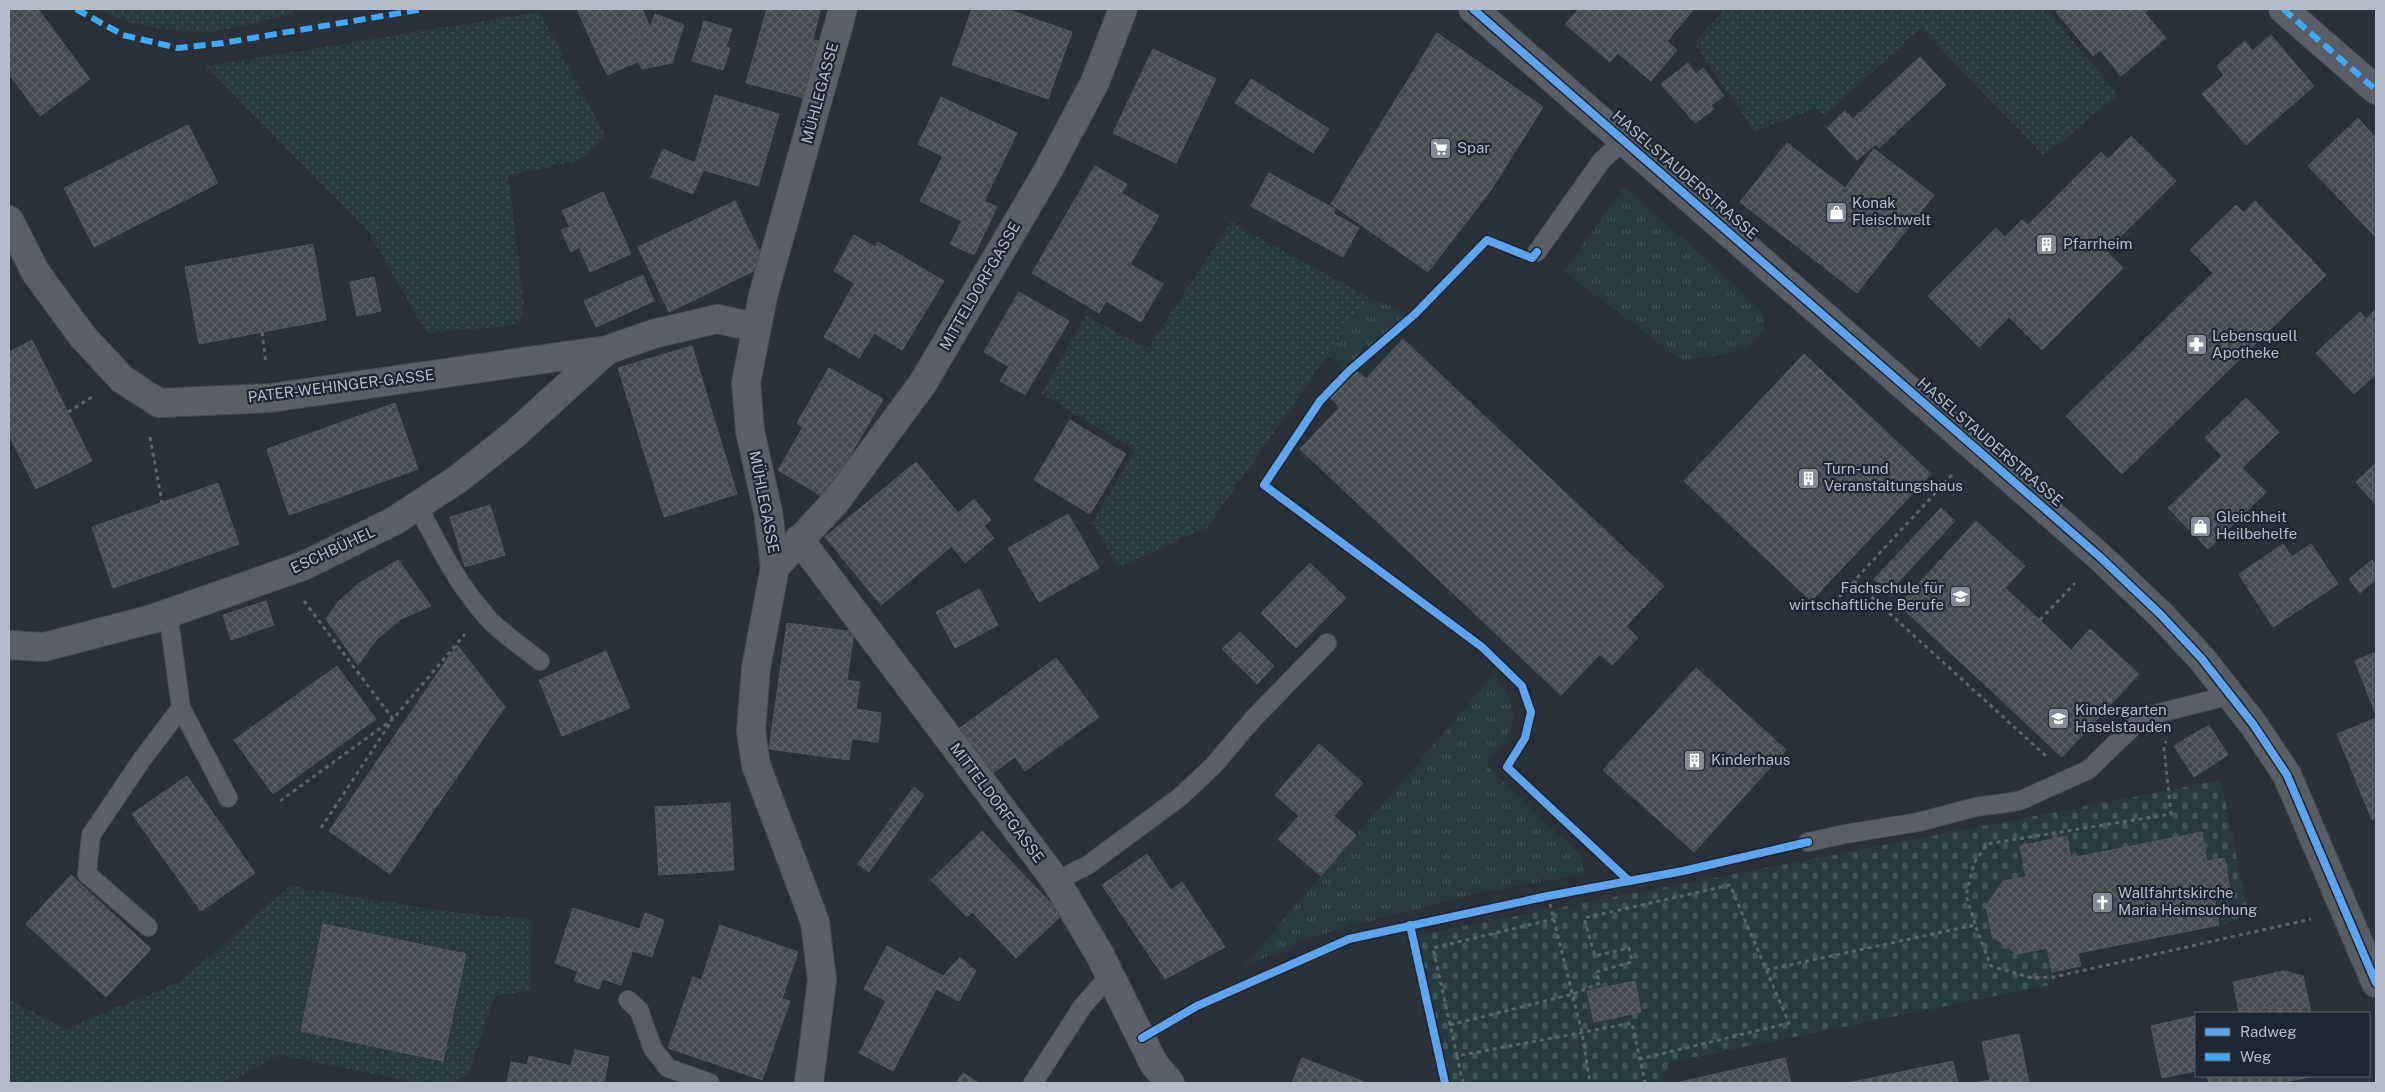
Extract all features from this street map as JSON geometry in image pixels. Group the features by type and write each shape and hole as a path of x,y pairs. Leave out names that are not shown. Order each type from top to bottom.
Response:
{"main road":[{"name":"HASELSTAUDERSTRASSE","path":"1473,9 2100,557 2161,615 2231,695 2287,776 2376,983"}],"street":[{"name":"MÜHLEGASSE","path":"809,1083 822,980 815,922 756,765 751,731 756,668 776,567 768,512 750,431 746,382 756,327 843,9"},
{"name":"MITTELDORFGASSE","path":"776,567 799,539 836,501 922,384 1046,174 1095,82 1123,9"},
{"path":"2283,9 2376,90"},
{"path":"9,220 36,273 83,338 122,379 158,403"},
{"name":"PATER-WEHINGER-GASSE","path":"158,403 270,398 607,350 653,334 717,318 756,327"},
{"name":"ESCHBÜHEL","path":"9,645 44,647 168,613 303,566 385,525 418,506 458,479 516,433 607,350"},
{"name":"MITTELDORFGASSE","path":"799,539 1056,881 1110,975 1154,1064 1170,1083"}],"lane":[{"path":"1537,252 1602,160 1625,140"},
{"path":"418,506 443,556 463,588 488,619 540,662"},
{"path":"168,613 181,708 228,798"},
{"path":"1056,881 1088,865 1180,797 1213,766 1254,718 1327,643"},
{"path":"1808,842 1919,822 1976,807 2019,801 2088,770 2143,717 2231,695"},
{"path":"148,927 87,874 91,835 143,758 181,708"},
{"path":"1033,1083 1082,1008 1110,975"},
{"path":"628,1000 639,1010 653,1049 668,1068 710,1083"}],"path":[{"path":"158,403 149,428 162,503"},
{"path":"1834,603 1976,448"},
{"path":"282,573 393,719"},
{"path":"1854,581 2070,778"},
{"path":"2040,620 2069,589"},
{"path":"321,828 393,719 466,632"},
{"path":"2176,709 2164,748 2171,814 1987,844 1974,863 1966,895 1991,966 2032,978 2054,977 2344,911"},
{"path":"280,801 393,719"},
{"path":"1450,1024 1572,994 1600,983 1596,972 1632,962 1629,948 1595,956 1584,918 1730,885 1789,1023 1640,1059"},
{"path":"1538,898 1551,896 1554,919 1582,1033 1590,1083"},
{"path":"1463,1083 1433,948 1554,919"},
{"path":"1766,970 1975,924"},
{"path":"1457,1056 1632,1023 1645,1083"}],"green space":[{"path":"99,9 291,9 293,14 239,27 208,32 193,32 176,31 125,21"},
{"path":"1725,9 2046,9 2119,95 2044,156 1921,28 1825,115 1816,108 1755,132 1694,43"},
{"path":"540,12 605,136 580,161 508,175 524,303 520,325 427,333 367,230 206,66"},
{"path":"1624,186 1751,299 1764,314 1764,330 1746,350 1683,361 1564,272"},
{"path":"1231,222 1368,297 1208,527 1118,567 1092,523 1135,450 1041,394 1086,316 1148,348"},
{"path":"1368,297 1406,312 1402,320 1344,370 1328,355"},
{"path":"1494,674 1504,688 1513,711 1512,721 1504,742 1486,765 1581,856 1585,874 1479,893 1342,928 1306,940 1243,967"},
{"path":"2221,780 2249,917 2219,925 2078,953 2081,966 2052,972 2055,984 1671,1062 1660,1083 1451,1083 1417,935"},
{"path":"290,886 450,912 532,919 530,990 494,996 469,1073 456,1083 417,1083 279,1055 230,1083 9,1083 9,999 65,1029 181,981"}],"building":[{"path":"9,9 38,9 90,79 40,116 9,74"},
{"path":"577,9 642,9 650,27 596,52"},
{"path":"767,9 812,9 820,11 813,40 819,41 804,98 746,83"},
{"path":"972,9 1006,9 1072,32 1048,99 952,65"},
{"path":"1579,9 1694,9 1667,41 1677,50 1651,81 1618,53 1610,62 1565,24"},
{"path":"2060,9 2149,9 2093,56 2056,12"},
{"path":"2145,13 2166,38 2121,76 2100,50"},
{"path":"655,14 684,25 672,63 642,69 638,61 649,57 638,33 650,27"},
{"path":"704,21 732,29 726,47 730,48 723,70 692,61"},
{"path":"638,33 649,57 607,75 596,52"},
{"name":"Spar","path":"1437,33 1543,107 1491,190 1428,272 1331,204"},
{"path":"2271,35 2314,86 2246,145 2202,94"},
{"path":"2245,41 2252,50 2224,75 2217,66"},
{"path":"1153,49 1216,79 1176,163 1113,133"},
{"path":"1920,57 1946,85 1879,148 1853,119"},
{"path":"1688,63 1696,74 1703,68 1724,96 1711,105 1714,109 1695,123 1661,84"},
{"path":"1251,79 1329,129 1313,153 1235,103"},
{"path":"715,95 779,114 758,186 703,170 693,194 651,177 663,149 695,163"},
{"path":"941,97 1017,133 972,226 920,201 943,156 918,144"},
{"path":"1845,111 1876,144 1857,160 1827,128"},
{"path":"2358,118 2376,138 2376,221 2368,229 2308,166"},
{"path":"188,125 218,183 94,247 64,188"},
{"name":"Pfarrheim","path":"2131,136 2176,181 2106,251 2123,268 2042,350 2009,317 1979,347 1928,296 1996,228 2005,237 2022,220 2028,225 2101,152 2108,159"},
{"name":"Konak Fleischwelt","path":"1787,143 1845,188 1874,149 1934,195 1857,293 1740,202"},
{"path":"1095,166 1127,184 1122,193 1090,174"},
{"path":"1269,173 1335,209 1333,213 1359,228 1343,257 1251,206"},
{"path":"1090,174 1159,216 1130,264 1163,284 1141,322 1106,301 1099,313 1032,273"},
{"path":"603,192 631,254 590,272 579,247 571,252 561,230 570,227 562,211"},
{"path":"735,201 766,265 669,312 638,247"},
{"path":"984,201 997,207 974,255 950,244 962,221 972,226"},
{"name":"Lebensquell Apotheke","path":"2255,201 2326,275 2122,474 2066,416 2213,273 2190,250 2236,205 2244,213"},
{"path":"2376,221 2376,237 2368,229"},
{"path":"854,235 875,247 854,283 834,271"},
{"path":"878,242 944,281 902,350 874,333 859,358 824,337"},
{"path":"313,244 326,320 199,344 185,267"},
{"path":"643,275 654,301 596,327 584,301"},
{"path":"374,277 381,311 357,316 350,282"},
{"path":"1019,292 1069,321 1033,381 984,352"},
{"path":"2376,309 2376,330 2366,319"},
{"path":"2360,312 2376,330 2376,374 2354,394 2316,353"},
{"path":"1403,339 1664,586 1626,626 1638,638 1612,665 1600,654 1561,695 1300,449 1340,407 1329,397 1355,369 1366,379"},
{"path":"32,340 92,461 36,489 9,435 9,352"},
{"path":"692,346 737,494 664,517 618,368"},
{"name":"Turn- und Veranstaltungshaus","path":"1804,354 1931,474 1811,601 1684,481"},
{"path":"1009,366 1033,381 1025,395 1000,381"},
{"path":"829,368 883,399 825,498 778,470 803,427 797,423"},
{"path":"2246,398 2279,432 2242,468 2266,492 2208,549 2168,508 2222,456 2205,438"},
{"path":"395,403 418,469 289,515 267,449"},
{"path":"1070,420 1126,454 1090,514 1034,480"},
{"path":"916,462 958,513 974,499 991,520 984,526 994,538 965,563 952,546 881,605 825,537"},
{"path":"2376,463 2376,505 2356,482"},
{"path":"218,483 239,544 113,588 92,527"},
{"path":"490,505 505,555 465,567 450,517"},
{"path":"1941,508 1955,521 1889,592 1874,579"},
{"path":"1068,514 1099,568 1039,602 1008,548"},
{"name":"Fachschule für wirtschaftliche Berufe","path":"1976,521 2025,566 2005,588 2040,620 1982,682 1899,605"},
{"path":"2283,544 2292,557 2247,587 2239,574"},
{"path":"2311,544 2338,584 2273,627 2247,587"},
{"path":"398,560 431,606 401,619 377,639 358,665 326,619 339,601 358,584"},
{"path":"2372,560 2376,565 2376,579 2360,593 2349,579"},
{"path":"1310,563 1346,598 1296,648 1261,613"},
{"path":"979,589 998,625 955,648 936,612"},
{"path":"266,601 274,625 231,640 223,615"},
{"name":"Kindergarten Haselstauden","path":"2040,620 2071,650 2090,629 2139,674 2062,757 1982,682"},
{"path":"787,623 854,632 847,680 860,682 856,709 881,713 878,742 852,739 849,760 769,749"},
{"path":"1240,632 1274,666 1257,684 1222,649"},
{"path":"457,645 505,707 390,874 329,831"},
{"path":"606,651 630,708 562,736 539,680"},
{"path":"2376,652 2376,715 2355,661"},
{"path":"1056,658 1099,717 1025,771 1015,757 993,773 960,728"},
{"path":"337,666 376,719 273,794 234,740"},
{"name":"Kinderhaus","path":"1696,668 1786,750 1694,852 1603,770"},
{"path":"2376,718 2376,818 2372,820 2337,734"},
{"path":"2209,725 2228,755 2194,777 2174,746"},
{"path":"1319,744 1363,783 1334,816 1356,835 1321,876 1278,839 1299,816 1275,795"},
{"path":"187,776 255,873 201,911 132,814"},
{"path":"914,787 924,795 869,872 858,864"},
{"path":"730,803 734,870 659,875 655,807"},
{"path":"982,831 1062,915 1016,958 972,912 967,917 931,880"},
{"name":"Wallfahrtskirche Maria Heimsuchung","path":"2202,832 2207,861 2224,858 2231,893 2214,897 2219,925 2078,953 2081,966 2052,972 2047,948 2017,954 1992,936 1986,906 2003,881 2026,877 2020,846 2067,836 2071,858"},
{"path":"1147,854 1171,890 1182,882 1225,947 1165,979 1102,885"},
{"path":"71,875 151,949 106,997 26,924"},
{"path":"573,908 640,929 621,985 602,979 599,989 574,981 578,971 555,963"},
{"path":"645,913 664,920 652,957 632,951"},
{"path":"323,924 466,954 443,1061 301,1031"},
{"path":"720,925 798,952 782,999 790,1001 762,1080 668,1048 693,977 701,980"},
{"path":"887,946 943,976 893,1071 859,1053 886,1001 864,989"},
{"path":"960,957 976,971 959,1001 936,989 943,976"},
{"path":"2284,971 2303,976 2308,998 2239,1012 2233,982"},
{"path":"1635,981 1641,1012 1594,1022 1587,991"},
{"path":"2308,998 2311,1012 2244,1012"},
{"path":"2195,1016 2195,1071 2162,1078 2151,1026"},
{"path":"2019,1034 2029,1083 1975,1083 1990,1080 1982,1042"},
{"path":"575,1050 609,1057 604,1083 507,1083 511,1062 527,1065 529,1056 571,1066"},
{"path":"1302,1058 1367,1083 1292,1083"},
{"path":"1785,1058 1791,1083 1676,1083"},
{"path":"1953,1061 1958,1083 1848,1083"},
{"path":"963,1073 979,1083 956,1083"},
{"path":"2207,1077 2310,1077 2280,1083 2209,1083"}],"marked path":[{"path":"76,9 123,35 178,48 223,43 424,9"},
{"path":"2283,9 2376,90"}],"cycle path":[{"path":"1473,9 2100,557 2161,615 2202,659 2253,724 2287,775 2376,983"},
{"path":"1537,252 1532,258 1487,240 1415,314 1349,371 1320,401 1264,485 1482,647 1522,686 1531,712 1525,738 1507,767 1629,881"},
{"path":"1142,1038 1197,1006 1349,939 1548,896 1683,871 1808,842"},
{"path":"1410,925 1445,1083"}],"place":[{"name":"Spar","path":"1441,148"},
{"name":"Konak Fleischwelt","path":"1836,212"},
{"name":"Pfarrheim","path":"2047,244"},
{"name":"Lebensquell Apotheke","path":"2196,345"},
{"name":"Turn- und Veranstaltungshaus","path":"1808,478"},
{"name":"Gleichheit Heilbehelfe","path":"2200,526"},
{"name":"Fachschule für wirtschaftliche Berufe","path":"1960,597"},
{"name":"Kindergarten Haselstauden","path":"2059,719"},
{"name":"Kinderhaus","path":"1695,760"},
{"name":"Wallfahrtskirche Maria Heimsuchung","path":"2102,902"}]}
